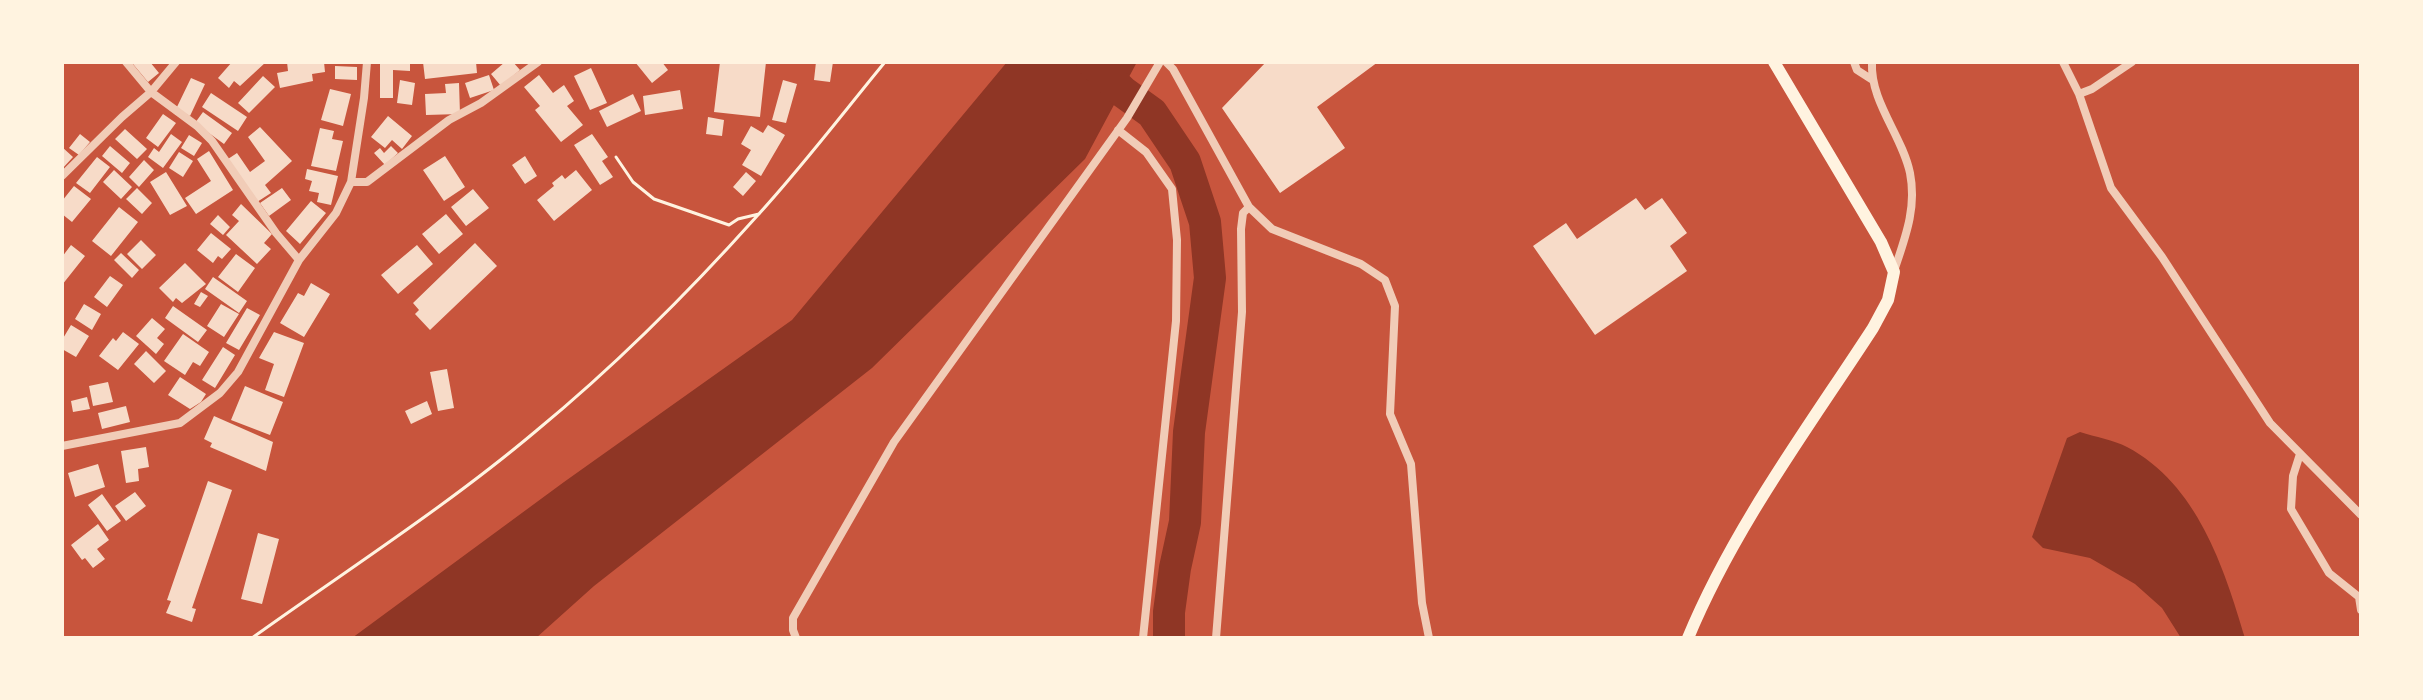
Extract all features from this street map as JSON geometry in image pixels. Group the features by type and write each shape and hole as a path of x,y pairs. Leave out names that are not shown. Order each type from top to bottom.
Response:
{"main road":[{"path":"1688,638 1749,518 1873,328 1888,300 1894,272 1881,242 1774,62"}],"street":[{"path":"126,62 151,92 212,141 267,222 299,260"},
{"path":"62,176 151,92 176,62"},
{"path":"62,446 180,423 220,393 238,372 299,260 336,213 351,182 367,62"},
{"path":"351,182 367,182 449,120 481,103 538,62"},
{"path":"1854,62 1857,70 1871,79"},
{"path":"1872,62 1871,79 1909,171 1912,194 1911,219 1894,272"},
{"path":"2063,62 2079,94 2111,188 2162,257 2270,423 2361,515"},
{"path":"2079,94 2092,89 2132,62"},
{"path":"796,638 793,618 894,442 1127,118 1161,64 1173,69 1249,207 1272,229 1361,264 1385,280 1395,306 1390,414 1411,464 1422,603 1429,638"},
{"path":"1118,130 1146,152 1172,189 1177,240 1176,321 1143,638"},
{"path":"1216,638 1242,312 1241,229 1243,213 1249,207"},
{"path":"2300,454 2293,476 2291,509 2329,573 2359,597 2361,610"}],"path":[{"path":"252,638 451,497 536,431 690,287 759,214 885,62"},
{"path":"616,157 633,182 654,199 729,225 738,219 759,214"}],"shaded area":[{"path":"1007,62 1137,62 1085,159 872,368 594,586 536,638 352,638 792,320"},
{"path":"2080,432 2127,447 2172,482 2190,505 2217,556 2245,638 2181,638 2162,608 2135,584 2090,558 2043,548 2032,537 2067,438"}],"building":[{"path":"150,62 159,73 148,82 133,64"},
{"path":"232,62 266,62 240,86 234,81 229,88 218,78"},
{"path":"287,62 324,62 325,72 312,74 313,81 280,88 277,73 288,71"},
{"path":"380,62 410,62 410,71 393,70 393,98 380,98"},
{"path":"423,62 476,62 477,73 425,79"},
{"path":"505,62 513,62 520,70 501,86 491,74"},
{"path":"635,62 662,62 668,70 652,83"},
{"path":"720,62 766,62 760,117 714,112"},
{"path":"816,62 833,62 830,82 814,80"},
{"path":"1266,62 1378,62 1317,107 1345,148 1280,193 1222,108"},
{"path":"335,66 357,67 357,80 335,79"},
{"path":"591,68 607,103 590,110 574,76"},
{"path":"489,75 494,90 470,98 465,83"},
{"path":"539,75 553,93 564,85 574,101 567,106 583,125 561,142 535,110 540,106 524,87"},
{"path":"263,76 275,87 249,113 238,103"},
{"path":"191,78 205,84 190,116 176,109"},
{"path":"400,80 415,83 412,105 397,103"},
{"path":"783,80 797,84 786,123 772,120"},
{"path":"459,83 460,114 426,115 425,94 446,93 445,84"},
{"path":"330,89 351,94 343,126 321,120"},
{"path":"680,90 683,109 645,115 643,96"},
{"path":"211,93 247,117 238,131 202,107"},
{"path":"633,94 641,111 607,127 599,111"},
{"path":"203,112 232,133 224,144 195,123"},
{"path":"163,114 176,123 158,147 146,138"},
{"path":"388,116 412,136 402,149 392,140 385,148 371,137"},
{"path":"708,117 724,120 722,136 706,134"},
{"path":"768,125 785,135 761,176 742,165 751,150 741,144 751,126 763,133"},
{"path":"260,127 292,161 265,185 271,193 257,202 228,159 237,153 250,172 265,161 248,137"},
{"path":"320,128 334,131 332,139 343,141 336,171 311,166"},
{"path":"125,129 147,149 137,159 115,139"},
{"path":"80,134 90,142 79,155 69,148"},
{"path":"171,134 182,142 163,168 148,157 154,148 159,152"},
{"path":"592,134 608,157 602,161 613,177 600,185 574,145"},
{"path":"189,135 202,143 194,156 181,148"},
{"path":"110,146 130,163 122,173 102,156"},
{"path":"391,146 398,153 385,165 374,153 380,148 384,153"},
{"path":"62,147 73,157 62,169"},
{"path":"209,151 233,190 196,214 185,198 211,181 197,159"},
{"path":"179,152 193,161 183,177 169,168"},
{"path":"445,156 465,187 444,201 423,170"},
{"path":"525,156 537,176 525,184 512,165"},
{"path":"97,157 110,167 90,193 76,183"},
{"path":"144,160 154,170 139,187 129,177"},
{"path":"307,169 338,176 331,205 317,202 319,193 309,191 312,181 305,179"},
{"path":"114,170 132,187 121,199 103,182"},
{"path":"576,170 592,190 554,221 537,200 562,175 565,179"},
{"path":"166,172 187,206 170,215 150,182"},
{"path":"746,172 756,181 743,196 733,187"},
{"path":"74,186 91,199 72,222 62,214 62,201"},
{"path":"137,188 152,203 142,214 126,199"},
{"path":"282,188 291,200 269,216 260,203"},
{"path":"473,189 489,208 466,226 451,207"},
{"path":"1636,198 1645,210 1662,198 1687,233 1670,246 1687,271 1595,335 1533,246 1566,223 1577,239"},
{"path":"311,201 326,213 300,244 286,231"},
{"path":"241,204 272,234 264,243 271,249 257,264 226,235 239,221 232,215"},
{"path":"119,207 138,222 111,256 92,241"},
{"path":"446,214 463,234 439,254 422,234"},
{"path":"218,215 230,227 223,235 210,224"},
{"path":"211,233 231,249 222,259 218,256 213,263 197,250"},
{"path":"141,240 156,255 142,269 127,254"},
{"path":"475,243 497,266 430,330 415,314 419,310 413,303"},
{"path":"71,245 85,256 62,285 62,257"},
{"path":"417,245 433,264 398,294 381,275"},
{"path":"121,253 139,270 132,278 114,260"},
{"path":"236,254 255,268 238,292 218,277"},
{"path":"185,263 206,284 182,303 176,298 173,302 159,288"},
{"path":"110,276 123,285 107,307 94,297"},
{"path":"213,277 247,301 239,313 205,289"},
{"path":"311,283 330,294 304,337 280,323 298,293 304,296"},
{"path":"201,292 208,296 200,307 194,304"},
{"path":"84,304 101,314 92,330 75,319"},
{"path":"221,304 239,314 224,337 207,326"},
{"path":"173,306 207,330 198,342 165,318"},
{"path":"247,308 260,315 239,350 226,343"},
{"path":"152,318 165,329 157,338 164,344 156,354 136,336"},
{"path":"71,325 89,336 76,357 62,349 62,340"},
{"path":"123,332 139,344 118,370 99,356 113,338 116,341"},
{"path":"274,332 304,343 284,397 265,390 274,364 259,358"},
{"path":"183,334 209,352 200,366 193,362 185,375 164,361"},
{"path":"223,347 235,355 215,388 202,380"},
{"path":"146,351 166,371 154,383 134,364"},
{"path":"447,369 454,408 438,411 430,372"},
{"path":"180,377 206,394 201,402 190,409 168,395"},
{"path":"108,382 113,402 93,406 89,386"},
{"path":"245,386 283,402 270,435 231,420"},
{"path":"87,397 90,409 73,412 71,401"},
{"path":"427,401 432,414 411,424 405,411"},
{"path":"126,406 130,422 102,429 98,413"},
{"path":"214,416 273,442 266,471 210,447 212,443 204,439"},
{"path":"146,447 149,467 138,469 139,481 126,483 121,451"},
{"path":"98,464 105,487 75,497 68,473"},
{"path":"208,481 232,490 192,608 196,609 192,622 166,613 171,601 167,600"},
{"path":"135,492 146,506 126,521 115,506"},
{"path":"102,494 121,521 107,531 88,505"},
{"path":"98,524 109,540 97,549 105,559 93,568 85,558 82,560 71,545"},
{"path":"258,533 279,539 262,604 241,599"}],"waterway":[{"path":"1092,62 1123,92 1152,113 1185,162 1205,222 1210,278 1189,432 1185,522 1175,568 1169,638"}]}
